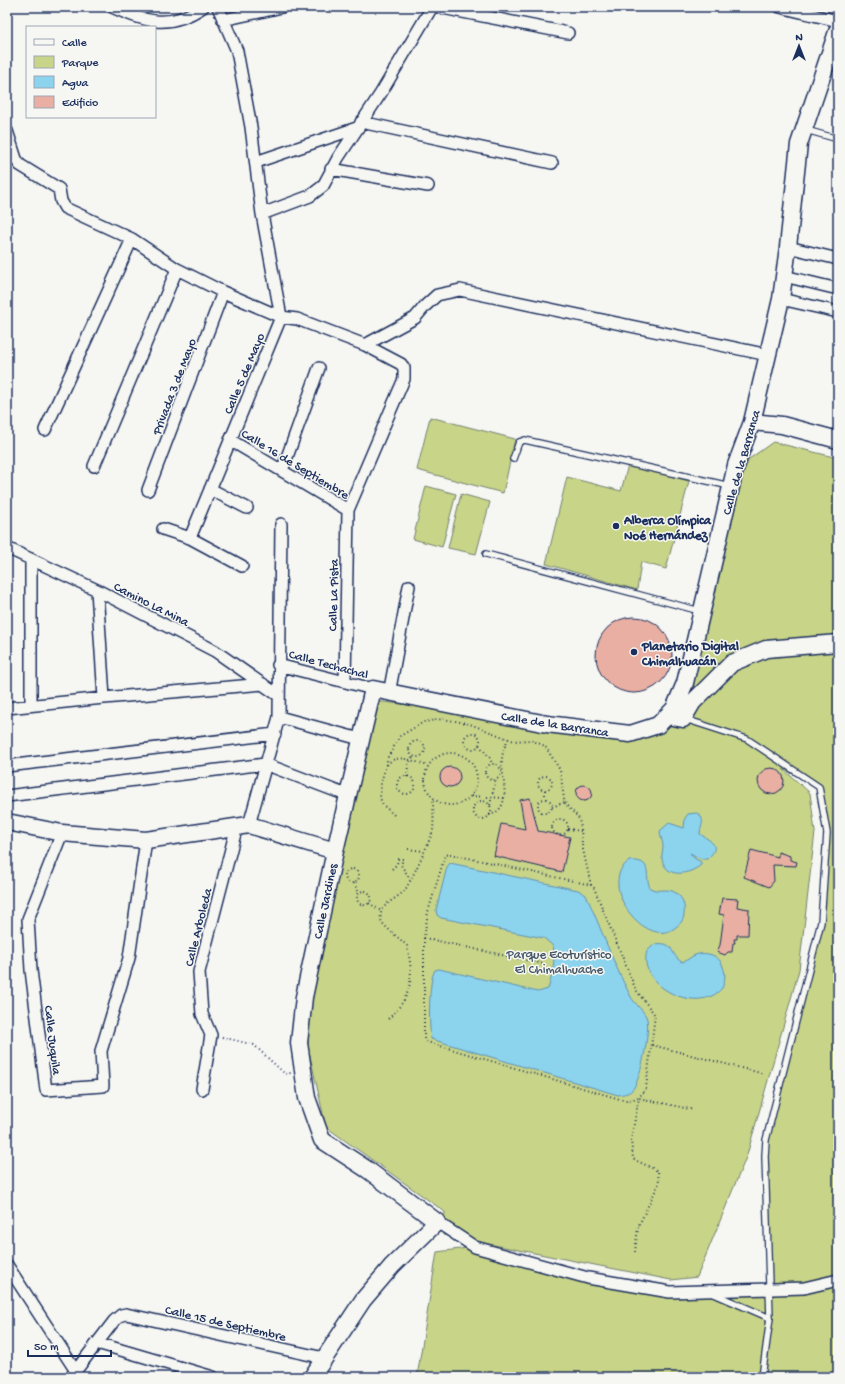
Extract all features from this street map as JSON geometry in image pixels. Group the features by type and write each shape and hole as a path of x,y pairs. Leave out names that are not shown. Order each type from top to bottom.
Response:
{"main road":[{"name":"Calle de la Barranca","path":"373,689 389,694 547,724 630,734 658,725 674,709 685,684 736,465 752,422 781,299 799,144 838,29"},
{"path":"752,422 782,425 838,440"},
{"path":"667,716 683,718 693,702 732,663 766,649 838,643"},
{"path":"335,851 349,796 360,739 373,689"},
{"name":"Calle Jardines","path":"7,822 62,833 146,840 243,826 335,851 301,1016 299,1043 307,1098 322,1140 368,1170 437,1222"},
{"path":"312,1377 363,1300 392,1266 437,1222"}],"street":[{"path":"112,7 125,13 165,23 179,20 203,7"},
{"path":"218,7 237,51 256,162 262,214 281,317"},
{"path":"223,20 282,7"},
{"path":"262,214 317,191 323,186 432,7"},
{"path":"437,7 568,33"},
{"path":"780,7 838,21"},
{"path":"256,162 359,125 552,163"},
{"path":"7,132 16,159 20,165 59,189 61,201 65,208 132,239 177,269 223,292 281,317 297,319 365,345 401,364 404,379 348,510"},
{"path":"332,169 428,186"},
{"path":"46,430 132,239"},
{"path":"788,247 838,259"},
{"path":"94,466 177,269"},
{"path":"784,276 838,289"},
{"path":"365,345 415,318 425,306 437,296 460,290 768,356"},
{"name":"Privada 3 de Mayo","path":"148,490 223,292"},
{"path":"781,299 838,312"},
{"name":"Calle 5 de Mayo","path":"190,538 281,317"},
{"path":"282,471 319,368"},
{"name":"Calle 16 de Septiembre","path":"230,440 348,510"},
{"path":"210,489 247,508"},
{"name":"Calle La Pista","path":"345,681 348,510"},
{"name":"Calle Arboleda","path":"211,1035 202,1014 199,972 243,826 275,734 279,717 278,665 281,524"},
{"path":"163,529 190,538 242,566"},
{"name":"Camino La Mina","path":"7,548 97,590 215,651 278,695"},
{"path":"31,559 31,705"},
{"path":"389,694 409,586"},
{"path":"97,590 104,698"},
{"name":"Calle Techachal","path":"278,665 373,689"},
{"path":"7,708 263,684"},
{"path":"279,717 360,739"},
{"path":"7,766 275,734"},
{"path":"7,796 265,764 349,796"},
{"name":"Calle Juquila","path":"62,833 28,919 31,970 46,1090 103,1086 101,1051 129,958 146,840"},
{"path":"202,1089 211,1035"},
{"path":"437,1222 475,1247 582,1276 670,1292 804,1288 838,1280"},
{"path":"7,1265 73,1374 97,1343 213,1377"},
{"name":"Calle 15 de Septiembre","path":"97,1343 114,1321 121,1315 130,1315 324,1358"}],"lane":[{"path":"804,130 838,139"},
{"path":"513,460 519,442 525,440 731,487"},
{"path":"486,554 703,611"},
{"path":"683,718 747,739 819,787 827,833 821,922 766,1140 765,1156 770,1318 762,1377"},
{"path":"706,1291 770,1318"}],"path":[{"path":"394,815 383,806 380,798 381,783 388,757 400,736 424,722 442,719 467,723 514,741 531,740 545,746 560,770 565,802 578,817 582,845 591,886 594,888 636,990 655,1015 646,1088 639,1098 631,1140 633,1159 658,1171 659,1183 638,1226 635,1252"},
{"path":"476,733 478,728"},
{"path":"476,733 467,734 464,742 467,747 472,749 480,745"},
{"path":"476,733 480,738 480,745 490,758 492,764"},
{"path":"490,806 482,801 477,803 474,808 475,814 479,818 485,818 498,811 505,798 502,758 508,739"},
{"path":"419,741 425,747 425,752 419,757 413,756 409,751 410,745 419,741"},
{"path":"443,754 460,754 468,759 474,766 477,775 477,784 471,796 460,804 451,806 442,805 433,799 425,788 424,779 428,766 435,758 443,754"},
{"path":"407,777 408,766 413,756"},
{"path":"384,771 388,763 397,758 410,760 428,766"},
{"path":"492,764 487,767 486,774 489,778 496,779"},
{"path":"489,815 496,779 500,776 501,770 498,766 492,764"},
{"path":"545,775 551,779 552,784 549,789 545,790 540,789 537,783 539,778 545,775"},
{"path":"407,777 414,780 415,786 411,793 406,794 398,790 397,784 400,778 407,777"},
{"path":"545,790 545,798"},
{"path":"471,796 505,798"},
{"path":"545,798 540,800 538,804 540,811 547,813 552,807 565,802"},
{"path":"545,798 551,801 552,807"},
{"path":"388,1019 402,1004 412,978 407,946 384,925 381,919 382,911 386,904 405,890 423,852 429,843 433,830 433,799"},
{"path":"558,819 563,819 567,823 568,829 563,834 558,834 554,832 553,824 558,819"},
{"path":"568,829 581,831"},
{"path":"408,849 423,852"},
{"path":"591,886 450,854 446,855 428,912 424,938 424,1038 427,1042 623,1100 639,1098 694,1110"},
{"path":"392,869 397,864 398,859 402,859 401,865 409,875 410,880"},
{"path":"352,869 356,870 359,874 359,879 354,883 349,883 345,878 347,871 352,869"},
{"path":"354,883 359,893 357,897 359,904 369,904 382,911"},
{"path":"359,893 368,893 371,898 369,904"},
{"path":"424,938 544,964"},
{"path":"211,1035 254,1044 285,1074 302,1071"},
{"path":"652,1044 764,1074"}],"green space":[{"path":"430,417 515,439 503,493 417,470"},
{"name":"Parque Ecoturístico El Chimalhuache","path":"773,442 838,458 838,1377 417,1377 437,1252 475,1247 670,1292 770,1289 766,1140 821,922 827,833 819,787 783,769 810,793 815,832 799,970 747,1155 697,1277 671,1280 443,1235 445,1212 326,1127 308,1047 309,1016 374,701 644,731 668,718 735,496 749,459"},
{"name":"Alberca Olímpica Noé Hernández","path":"628,465 689,481 666,569 641,562 637,590 546,564 567,477 621,491"},
{"path":"426,486 456,494 442,547 413,539"},
{"path":"461,494 490,502 476,554 448,548"}],"water":[{"path":"697,813 702,818 700,834 713,844 714,851 707,859 701,859 690,853 694,858 701,862 701,865 690,871 678,873 668,870 662,859 663,845 660,831 669,823 684,828 685,818 688,814"},
{"path":"629,861 637,861 645,865 650,888 656,890 673,891 681,898 684,906 684,915 681,922 676,927 664,932 652,930 639,923 629,912 621,899 618,885 620,871"},
{"path":"450,863 578,890 586,895 624,983 632,998 647,1019 648,1025 644,1056 639,1077 632,1090 625,1094 618,1095 431,1039 430,993 435,970 439,969 538,992 548,989 554,962 553,946 544,938 441,918 437,915 436,910 447,867"},
{"path":"655,944 666,945 672,949 675,956 682,962 699,954 708,954 716,957 721,963 725,972 722,988 712,996 699,999 686,998 672,994 660,986 651,976 646,964 647,951"}],"building":[{"name":"Planetario Digital Chimalhuacán","path":"634,617 649,620 661,628 669,640 672,655 669,670 661,682 649,690 634,693 619,690 607,682 599,670 596,655 599,640 607,628 619,620"},
{"path":"446,767 454,767 460,773 460,781 454,787 446,787 440,781 440,773"},
{"path":"771,768 780,772 784,781 780,790 771,794 762,790 758,781 762,772"},
{"path":"584,785 590,787 592,793 590,799 584,801 578,799 576,793 578,787"},
{"path":"530,798 538,831 570,837 562,872 494,856 501,824 525,829 520,800"},
{"path":"751,850 778,857 778,852 790,856 790,860 797,862 796,866 773,865 774,881 769,887 744,877"},
{"path":"722,898 738,899 737,907 749,909 748,935 737,935 737,939 734,939 735,943 733,943 732,952 728,952 725,955 717,952 720,945 724,915 719,914"}],"place":[{"name":"Alberca Olímpica Noé Hernández","path":"616,526"},
{"name":"Planetario Digital Chimalhuacán","path":"634,652"}]}
